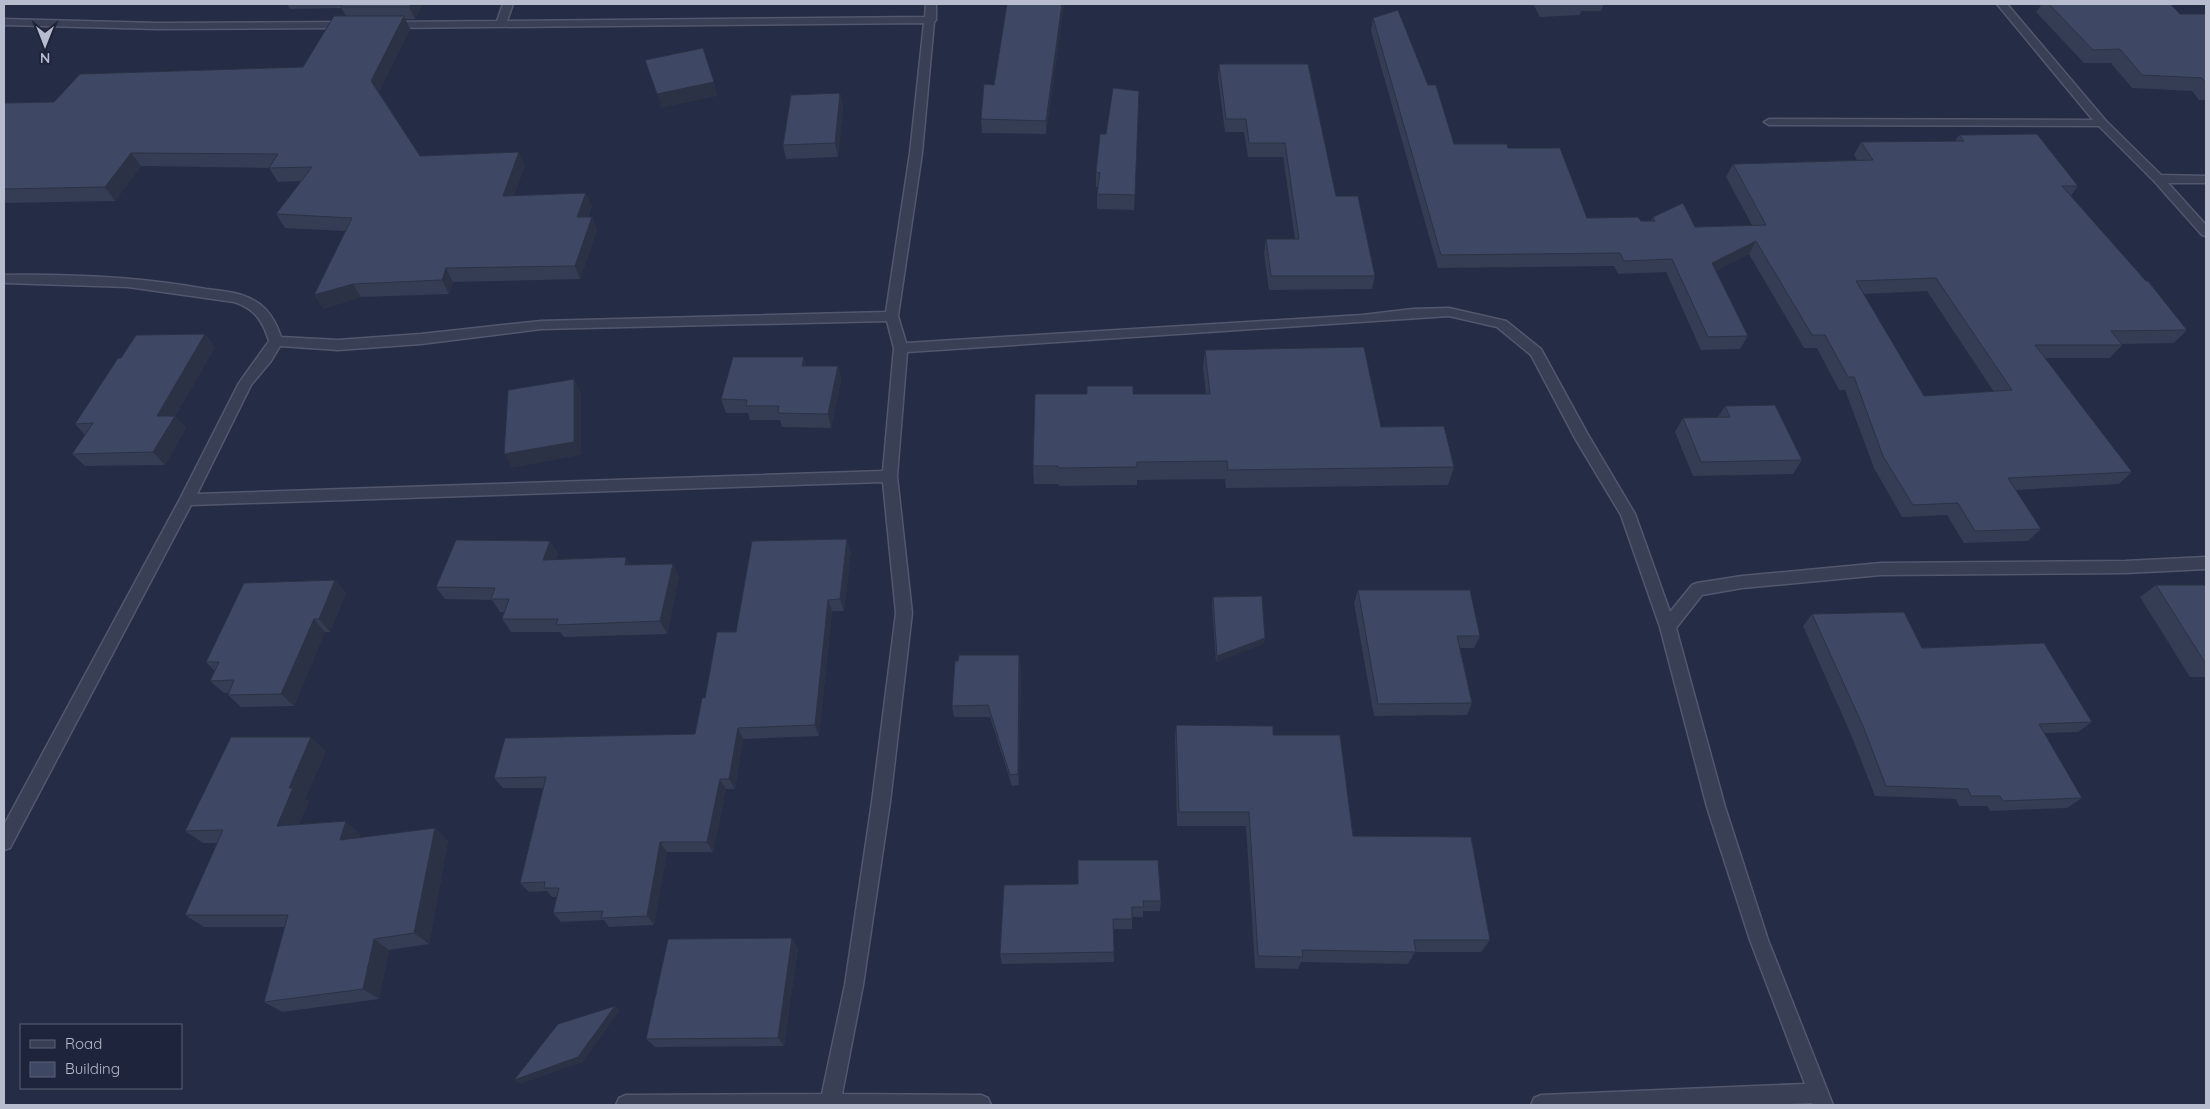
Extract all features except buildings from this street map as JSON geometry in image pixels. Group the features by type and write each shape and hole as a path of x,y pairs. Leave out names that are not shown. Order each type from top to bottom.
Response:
{"street":[{"path":"502,24 508,4"},
{"path":"830,1104 856,975 881,802 904,613 890,476 901,348 892,316 916,153 931,20 931,4"},
{"path":"2002,4 2102,123 2158,178 2206,232"},
{"path":"4,22 158,26 931,20"},
{"path":"1769,122 2102,123"},
{"path":"2158,178 2206,179"},
{"path":"4,279 103,280 220,295 249,303 268,318 276,341 266,358 246,383 187,500 4,842"},
{"path":"901,348 1449,312 1500,324 1536,352 1581,436 1628,514 1668,627 1716,807 1760,940 1821,1099 1541,1105"},
{"path":"276,341 338,345 421,339 541,325 892,316"},
{"path":"187,500 890,476"},
{"path":"1668,627 1697,589 1742,582 1881,569 2125,567 2206,562"},
{"path":"626,1105 981,1105"}]}
